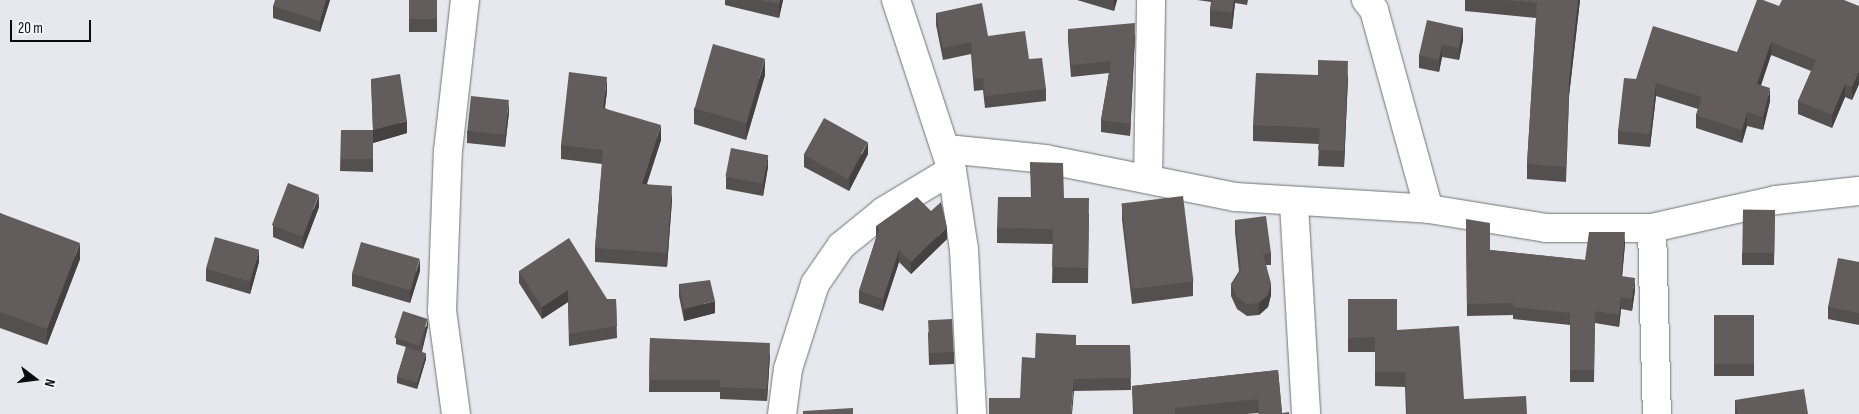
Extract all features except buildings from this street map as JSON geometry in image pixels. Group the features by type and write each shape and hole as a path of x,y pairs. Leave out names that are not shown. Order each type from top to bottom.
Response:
{"street":[{"path":"456,414 442,311 448,152 465,0"},
{"path":"896,0 949,160 964,249 972,414"},
{"path":"1148,179 1152,0"},
{"path":"1366,0 1374,10 1429,209"},
{"path":"782,414 788,369 815,284 841,246 949,160 1045,159 1294,204 1429,209 1546,228 1652,228 1776,200 1859,191"},
{"path":"1294,204 1306,414"},
{"path":"1652,228 1657,414"}]}
